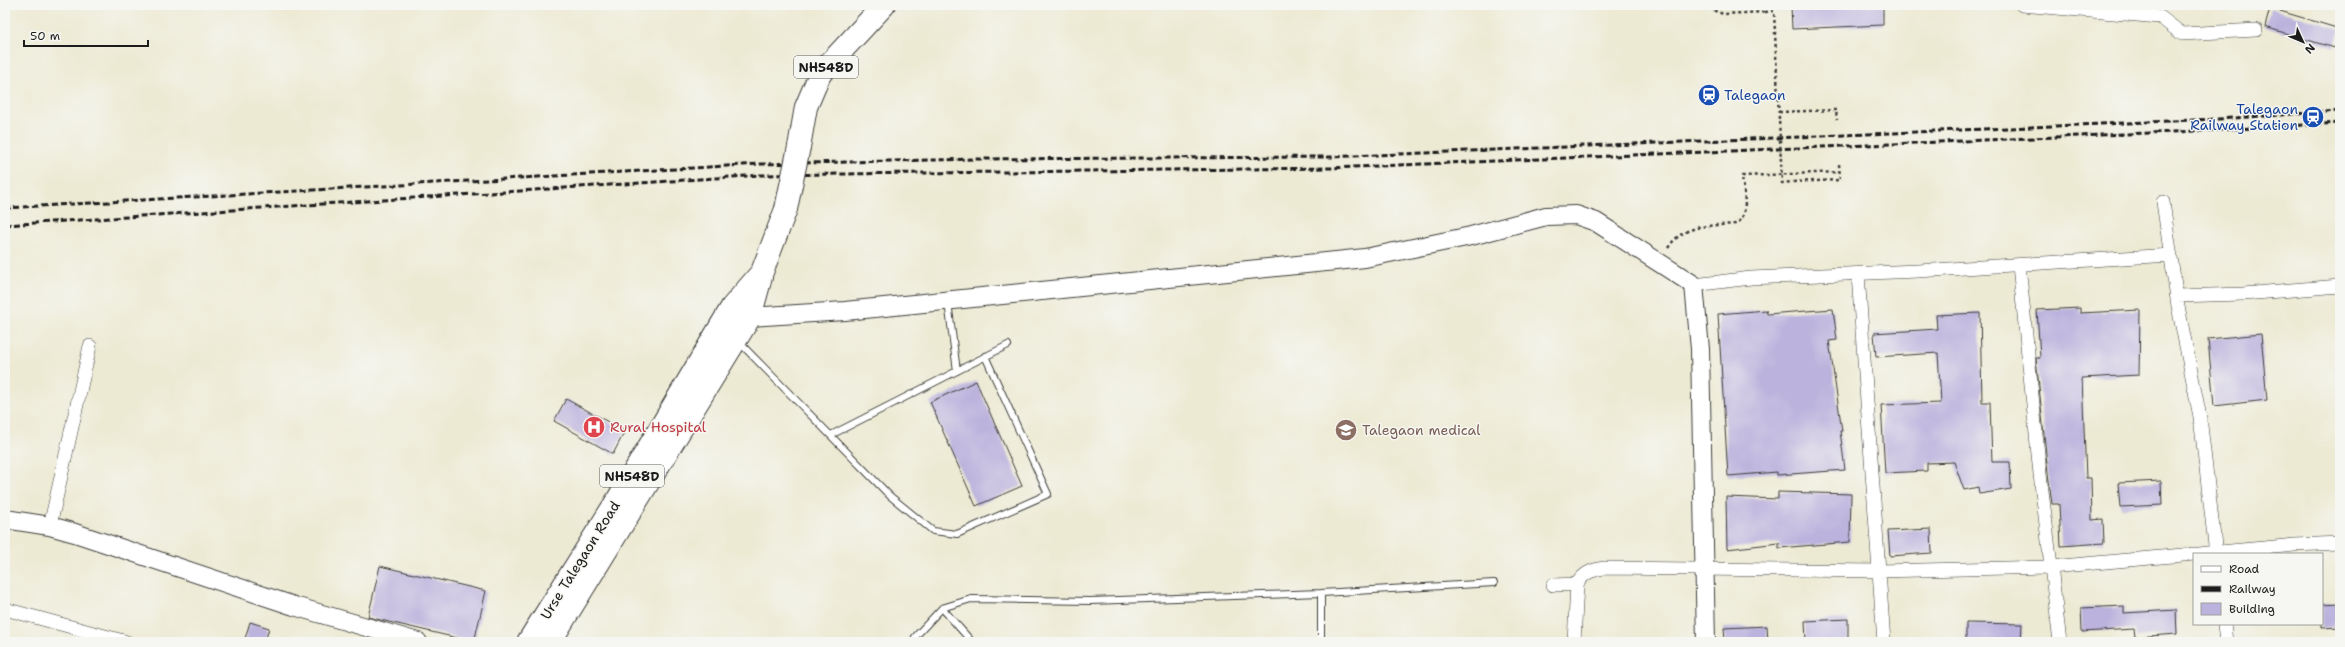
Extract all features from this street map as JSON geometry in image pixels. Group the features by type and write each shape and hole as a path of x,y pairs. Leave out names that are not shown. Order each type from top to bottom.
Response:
{"highway":[{"name":"Urse Talegaon Road","path":"528,642 618,499 732,307 762,272 786,209 806,107 820,74 884,5"},
{"name":"NH548D","path":"750,317 762,272"},
{"name":"Urse Talegaon Road","path":"550,642 750,317"}],"street":[{"path":"2022,5 2160,17 2182,34 2256,30"},
{"path":"2163,202 2177,296 2200,417 2216,553 2295,545 2340,544"},
{"path":"750,317 845,311 1365,258 1463,238 1546,216 1576,215 1596,222 1694,285 1751,278 1858,274 2171,255"},
{"path":"2018,265 2060,642"},
{"path":"1858,274 1884,642"},
{"path":"1694,285 1700,349 1706,568 1706,642"},
{"path":"2177,296 2243,294 2340,286"},
{"path":"50,526 90,346"},
{"path":"5,519 50,526 294,606 406,640"},
{"path":"1574,642 1577,584 1581,577 1590,571 1604,568 1878,571 2051,567 2193,554"},
{"path":"1553,585 1577,584"},
{"path":"5,609 127,642"},
{"path":"2224,625 2226,642"}],"lane":[{"path":"948,300 957,371"},
{"path":"736,340 890,496 933,530 957,534 1048,494 985,356"},
{"path":"831,435 1008,345"},
{"path":"913,642 915,637 942,608 971,599 1090,601 1321,593 1494,583"},
{"path":"1321,593 1321,642"},
{"path":"942,608 972,642"}],"path":[{"path":"1711,5 1715,11 1723,14 1774,11 1782,183 1840,180 1839,164"},
{"path":"1779,112 1836,110 1837,120"},
{"path":"1659,262 1672,242 1687,230 1735,224 1741,221 1745,214 1742,176 1840,172"}],"building":[{"path":"1791,5 1883,5 1883,25 1792,29"},
{"path":"2270,8 2340,29 2334,48 2265,27"},
{"path":"2080,308 2080,313 2140,310 2139,375 2082,378 2086,478 2091,478 2092,520 2103,519 2104,543 2061,546 2059,504 2052,504 2036,358 2040,358 2037,310"},
{"path":"1833,309 1837,340 1829,341 1842,431 1840,431 1845,470 1777,475 1777,472 1728,476 1718,314 1766,310 1767,314"},
{"path":"1980,313 1982,402 1990,402 1992,462 2010,462 2011,489 1979,494 1978,487 1964,490 1954,462 1927,463 1927,471 1885,473 1881,405 1941,403 1938,353 1876,357 1874,333 1937,329 1936,315"},
{"path":"2261,334 2267,400 2214,406 2208,339"},
{"path":"976,381 1022,486 976,506 930,402"},
{"path":"566,399 625,431 613,454 554,421"},
{"path":"2161,481 2162,505 2120,507 2118,483"},
{"path":"1778,492 1851,494 1850,542 1779,548 1779,543 1727,549 1726,497 1778,499"},
{"path":"1931,529 1932,553 1890,556 1888,531"},
{"path":"380,566 486,591 474,642 368,617"},
{"path":"2340,603 2340,627 2322,628 2323,604"},
{"path":"2124,606 2124,613 2176,610 2177,634 2135,637 2134,629 2082,632 2081,608"},
{"path":"1848,619 1848,642 1806,642 1805,621"},
{"path":"250,622 269,628 265,642 244,642"},
{"path":"1966,623 2022,624 2021,642 1966,642"},
{"path":"1767,626 1768,642 1725,642 1724,628"}],"railway":[{"path":"5,208 761,164 976,159 1330,157 2218,119 2340,111"},
{"path":"5,225 761,175 1331,168 2219,130 2340,123"}],"place":[{"name":"Talegaon","path":"1709,95"},
{"name":"Talegaon Railway Station","path":"2313,117"},
{"name":"Rural Hospital","path":"594,427"},
{"name":"Talegaon medical","path":"1346,430"}]}
